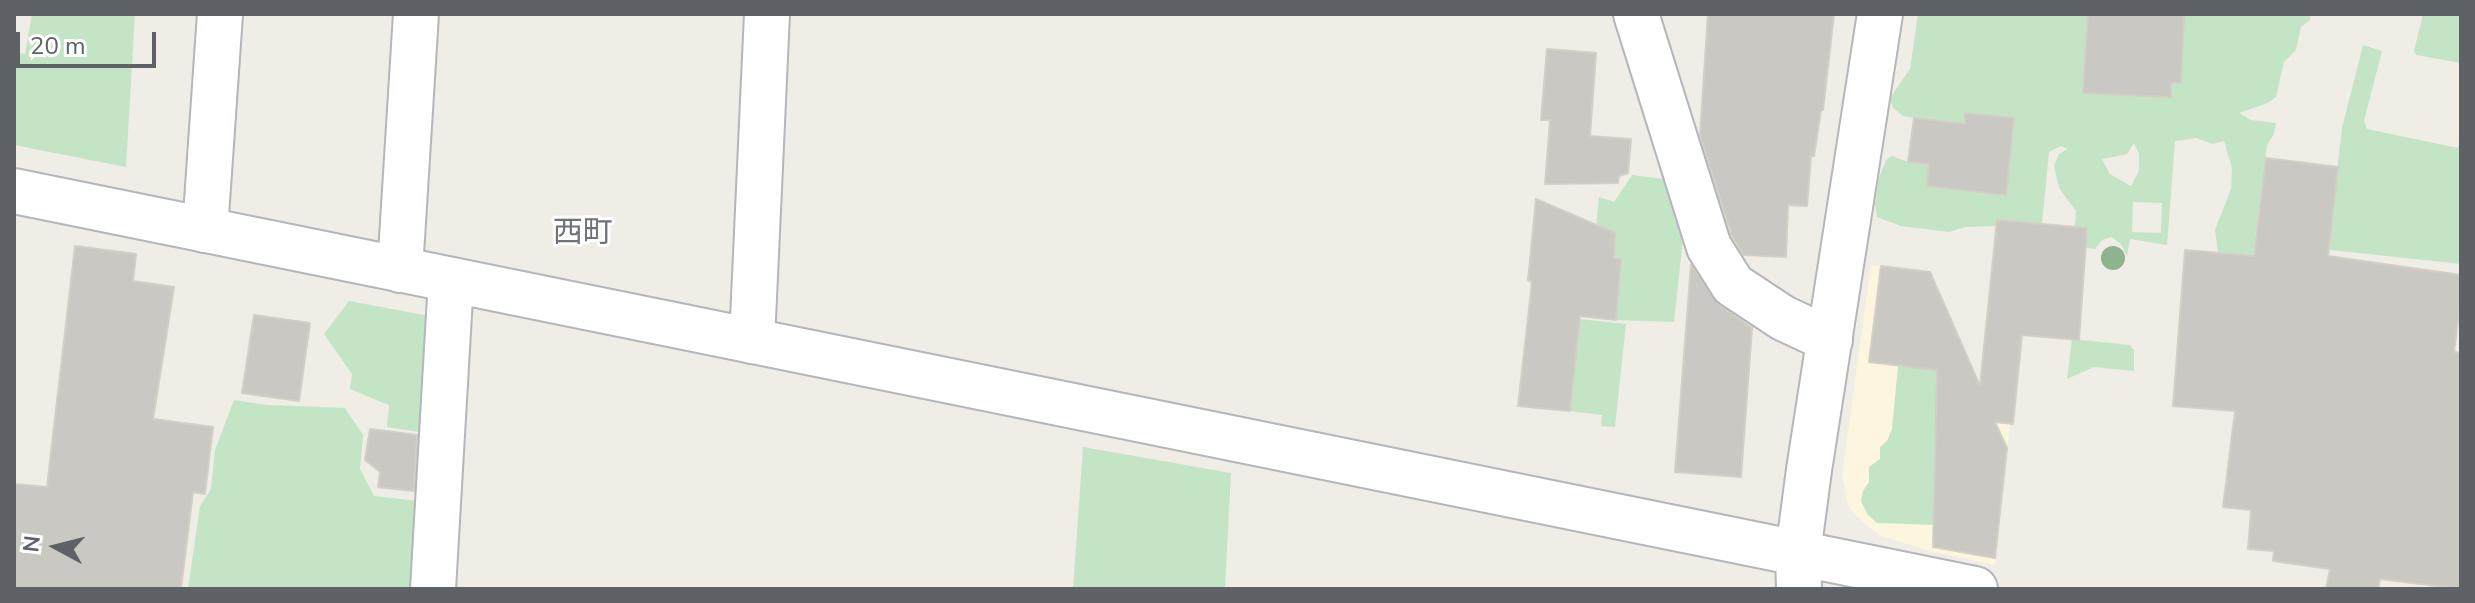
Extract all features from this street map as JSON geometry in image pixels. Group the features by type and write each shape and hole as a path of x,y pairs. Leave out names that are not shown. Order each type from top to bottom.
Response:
{"street":[{"path":"205,230 220,14"},
{"path":"400,270 416,14"},
{"path":"752,341 767,14"},
{"path":"1636,14 1709,247 1733,285 1783,318 1830,340"},
{"path":"1798,571 1880,14"},
{"path":"14,191 752,341 1798,571 1975,589"},
{"path":"433,589 451,280"}],"shaded area":[{"path":"1871,265 1930,272 1940,356 1936,419 2010,424 1995,565 1929,551 1879,535 1848,505 1842,475"}],"green space":[{"path":"32,14 135,14 126,167 14,145 14,52 25,54"},
{"path":"1918,14 2311,14 2310,20 2301,27 2296,50 2284,62 2276,97 2239,113 2251,120 2276,123 2267,145 2253,255 2218,252 2215,230 2231,189 2232,168 2224,141 2213,144 2196,138 2175,141 2167,245 2130,239 2127,256 2121,244 2111,237 2102,240 2095,249 2085,247 2088,228 2075,227 2076,211 2059,188 2054,166 2059,154 2068,149 2061,146 2049,152 2042,224 1997,220 1996,226 1965,227 1949,232 1901,226 1877,217 1875,205 1879,178 1886,160 1892,156 1908,162 1929,164 1928,186 2005,194 2005,117 1966,113 1965,124 1903,116 1893,108 1890,98 1910,69","holes":["2134,143 2139,154 2139,171 2131,186 2110,174 2102,159 2127,154","2133,202 2162,203 2161,233 2132,232"]},
{"path":"2423,14 2461,14 2461,63 2416,55 2414,51"},
{"path":"2363,45 2382,51 2364,121 2367,129 2458,148 2461,133 2461,264 2312,248 2330,233 2342,128"},
{"path":"1632,175 1679,181 1683,239 1674,322 1616,320 1621,259 1593,256 1599,197 1614,202"},
{"path":"349,301 435,317 426,433 387,427 389,405 350,389 352,374 324,334"},
{"path":"1579,319 1626,324 1615,427 1601,426 1602,415 1570,411"},
{"path":"2072,339 2130,345 2134,350 2134,371 2094,367 2067,379"},
{"path":"1908,352 1940,356 1934,525 1877,523 1868,515 1861,501 1869,482 1869,467 1880,459 1880,447 1887,441 1892,429 1898,366 1906,366"},
{"path":"234,400 267,405 345,408 363,435 360,469 374,496 418,501 421,589 188,589 200,506 211,489 215,450"},
{"path":"1083,447 1231,473 1225,589 1073,589"}],"building":[{"path":"1708,14 1834,14 1823,110 1814,156 1811,156 1807,206 1788,205 1786,257 1743,255 1732,236 1700,135"},
{"path":"2088,14 2184,14 2181,83 2171,83 2171,97 2083,93"},
{"path":"1547,49 1596,53 1590,136 1631,139 1628,173 1619,176 1618,183 1545,184 1550,120 1541,120"},
{"path":"1965,113 2014,118 2006,195 1927,186 1929,164 1908,162 1914,118 1965,124"},
{"path":"2266,158 2338,167 2328,256 2461,275 2454,352 2461,353 2461,589 2380,579 2378,589 2326,589 2330,569 2273,561 2274,551 2248,549 2251,510 2223,507 2235,411 2173,406 2185,250 2254,256"},
{"path":"1536,199 1615,233 1614,258 1621,259 1616,320 1580,316 1570,411 1518,406 1532,282 1528,280"},
{"path":"1997,220 2087,228 2079,340 2022,335 2013,424 1995,422 2007,448 1995,558 1933,547 1937,370 1869,362 1881,266 1930,272 1980,386"},
{"path":"75,246 136,254 133,281 174,287 153,419 213,427 205,494 193,492 181,589 14,589 14,484 47,487"},
{"path":"1691,265 1719,305 1752,328 1741,477 1675,472"},
{"path":"254,315 310,323 299,401 242,393"},
{"path":"370,429 417,435 414,491 378,487 380,472 365,460"}],"district":[{"name":"西町","path":"583,235"}]}
